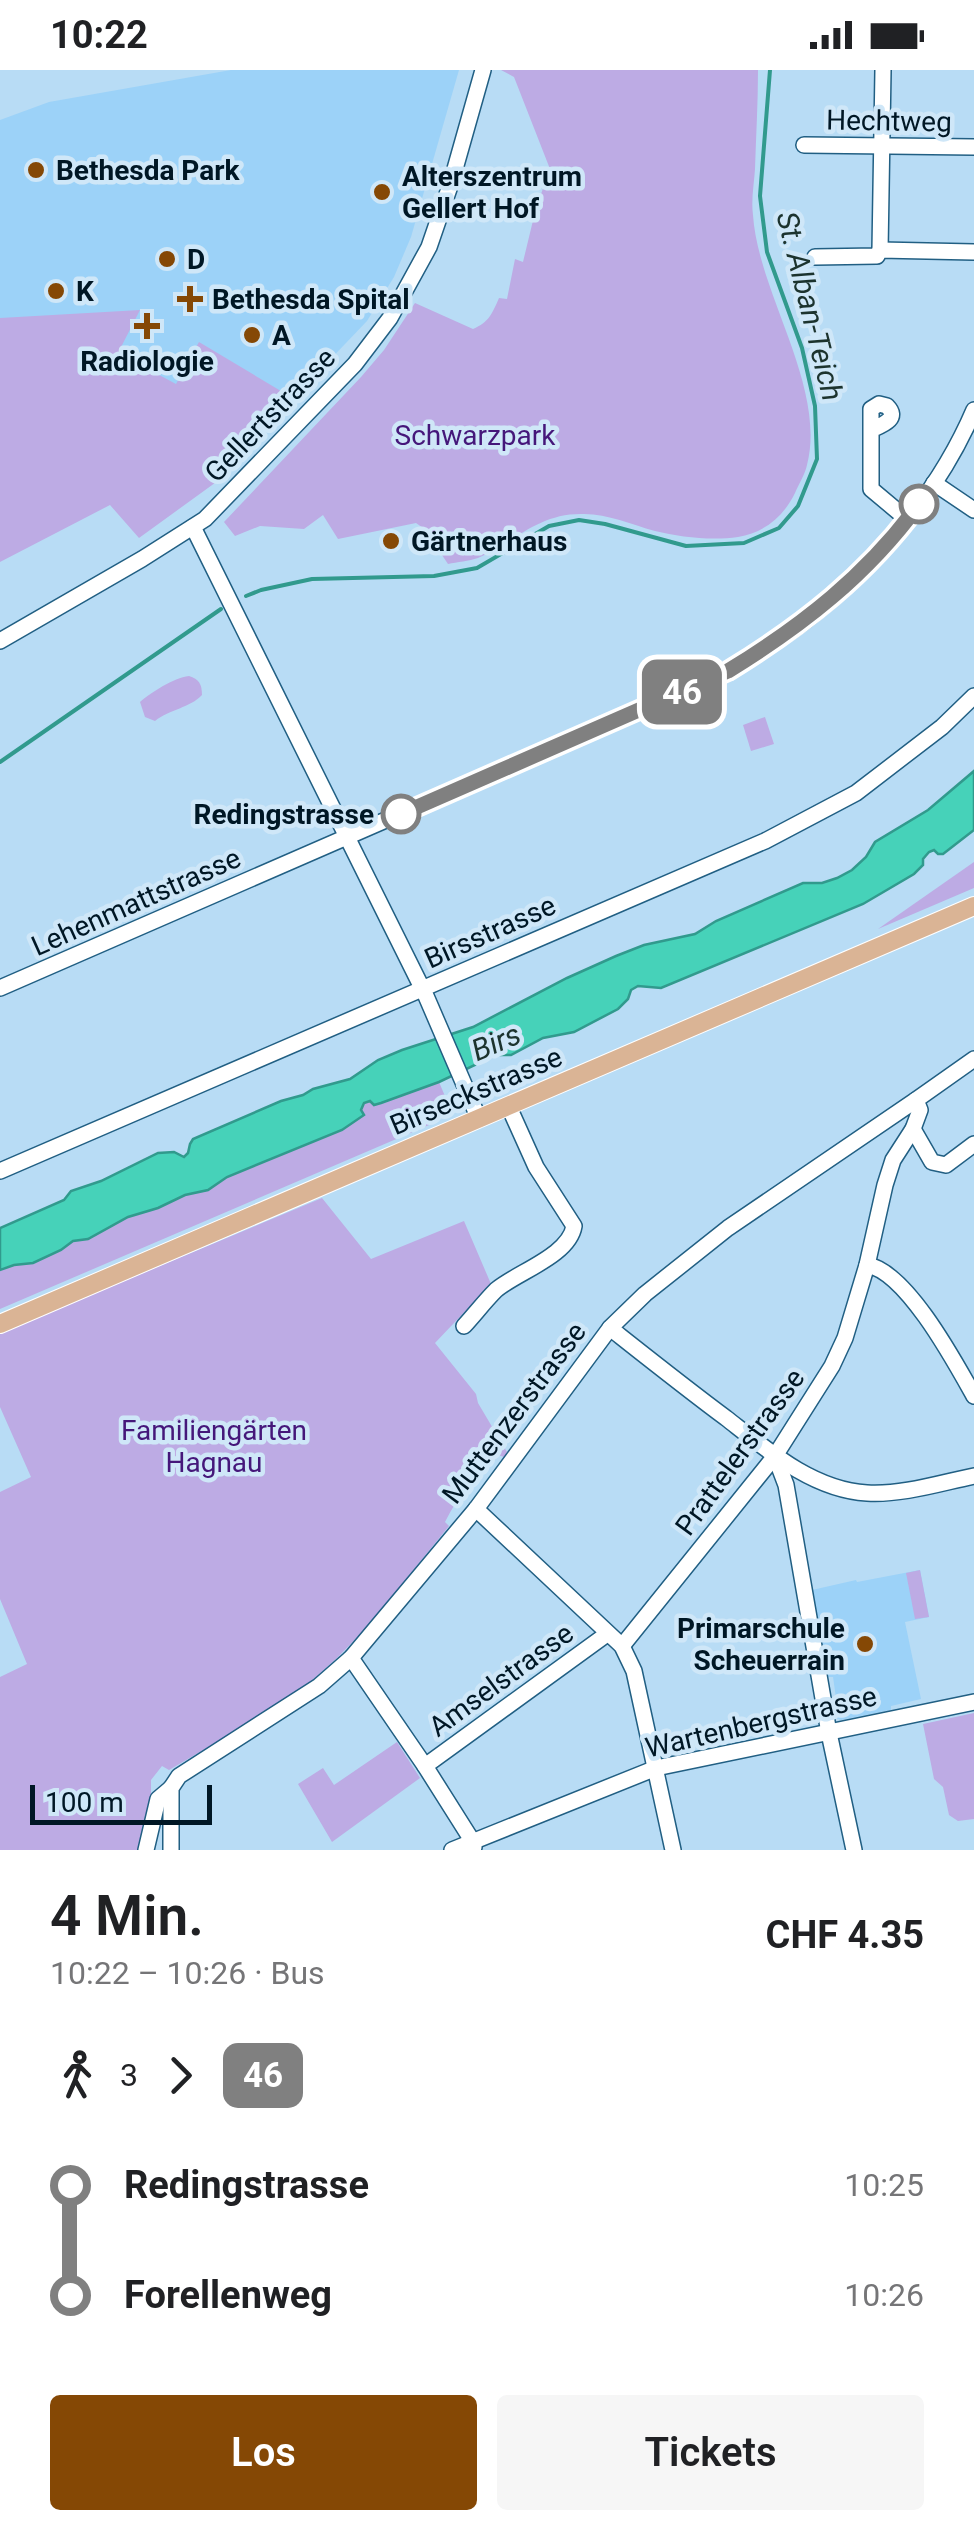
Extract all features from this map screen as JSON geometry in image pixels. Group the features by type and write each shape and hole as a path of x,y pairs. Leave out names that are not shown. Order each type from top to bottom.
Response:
{"main road":[{"name":"Birseckstrasse","path":"0,1324 476,1112 509,1107 974,906"}],"street":[{"name":"Gellertstrasse","path":"0,641 212,512 355,364 390,318 428,247 451,184 482,70"},
{"path":"816,257 878,256 883,70"},
{"name":"Hechtweg","path":"804,145 974,147"},
{"path":"880,250 974,252"},
{"name":"Lehenmattstrasse","path":"0,988 728,671 778,640 856,576 908,520 934,483 974,410"},
{"path":"871,430 871,489 908,520"},
{"path":"934,483 974,510"},
{"path":"193,526 426,997 476,1112"},
{"name":"Birsstrasse","path":"0,1170 426,997 765,841 856,794 942,728 974,696"},
{"name":"Muttenzerstrasse","path":"171,1788 179,1776 320,1686 351,1658 476,1508 610,1328 657,1283 728,1228 974,1058"},
{"name":"Prattelerstrasse","path":"622,1646 775,1456 832,1366 845,1338 867,1265 893,1160 920,1110 916,1100"},
{"path":"464,1326 498,1288 544,1262 572,1234 574,1226 536,1167 509,1107"},
{"path":"913,1129 932,1162 946,1165 974,1144"},
{"path":"867,1265 878,1266 892,1276 945,1344 974,1396"},
{"path":"610,1328 775,1456 809,1476 865,1493 895,1492 974,1476"},
{"path":"775,1456 786,1485 829,1733 854,1850"},
{"path":"476,1508 622,1646 634,1671 674,1850"},
{"name":"Amselstrasse","path":"425,1766 606,1634"},
{"path":"351,1658 474,1846"},
{"name":"Wartenbergstrasse","path":"452,1850 474,1846 656,1768 974,1702"},
{"path":"146,1850 158,1798 171,1788"},
{"path":"170,1850 171,1788"}],"shaded area":[{"name":"Bethesda Spital","path":"231,70 459,70 411,237 394,277 367,321 217,478 0,375 0,120 49,102"},
{"name":"Primarschule Scheuerrain","path":"920,1570 929,1617 905,1622 921,1699 891,1706 891,1710 836,1718 831,1700 836,1698 833,1677 827,1677 812,1590"}],"green space":[{"name":"Schwarzpark","path":"501,70 758,70 753,215 766,276 800,372 811,435 806,468 790,501 765,527 728,538 675,535 600,515 565,515 539,524 478,558 448,564 433,535 416,523 338,539 323,515 304,529 260,526 235,536 224,522 361,377 415,303 473,329 489,317 499,298 507,299 515,259 523,262 550,169 514,77"},
{"path":"140,310 118,353 176,384 199,342 296,400 219,480 139,538 110,505 0,562 0,318"},
{"path":"189,676 199,682 202,695 155,721 145,717 140,702 170,682"},
{"path":"765,717 774,744 751,751 743,725"},
{"path":"974,862 974,888 878,929"},
{"path":"439,1082 450,1108 436,1122 0,1309 0,1270 33,1263 128,1217 208,1190 227,1177 311,1143 361,1110 363,1103 411,1093"},
{"name":"Familiengärten Hagnau","path":"322,1198 371,1259 464,1221 491,1284 435,1343 476,1394 507,1452 504,1457 498,1455 468,1486 445,1522 449,1526 337,1658 272,1710 169,1770 162,1766 151,1780 139,1850 0,1850 0,1677 27,1664 0,1599 0,1492 31,1477 0,1407 0,1333"},
{"path":"920,1570 929,1617 915,1619 906,1573"},
{"path":"974,1713 974,1819 958,1821 949,1815 943,1787 934,1779 923,1724"},
{"path":"397,1742 420,1778 332,1842 298,1784 323,1768 334,1785"}],"water":[{"name":"Birs","path":"974,771 974,830 943,854 929,852 914,874 863,904 661,988 638,986 618,1009 574,1032 543,1038 511,1055 488,1055 439,1082 374,1105 370,1101 364,1103 364,1115 342,1130 227,1177 208,1190 128,1217 33,1263 0,1270 0,1228 64,1200 71,1191 158,1153 174,1152 184,1157 193,1139 281,1101 350,1079 402,1050 473,1027 616,956 644,945 695,934 803,883 837,878 866,857 875,842 928,810"}],"waterway":[{"name":"St. Alban-Teich","path":"246,596 312,579 434,576 477,568 549,526 579,520 686,546 744,543 779,528 798,506 817,459 815,406 802,348 767,252 760,196 770,70"},
{"name":"St. Alban-Teich","path":"0,762 221,609"}],"bus line":[{"name":"46","path":"401,814 728,671 778,640 830,600 880,551 919,504"}],"place":[{"name":"Bethesda Park","path":"36,170"},
{"name":"Alterszentrum Gellert Hof","path":"382,192"},
{"name":"D","path":"167,259"},
{"name":"K","path":"56,291"},
{"name":"Bethesda Spital","path":"190,299"},
{"name":"Radiologie","path":"147,326"},
{"name":"A","path":"252,335"},
{"name":"Gärtnerhaus","path":"391,541"},
{"name":"Redingstrasse","path":"401,814"},
{"name":"Primarschule Scheuerrain","path":"865,1644"}]}
